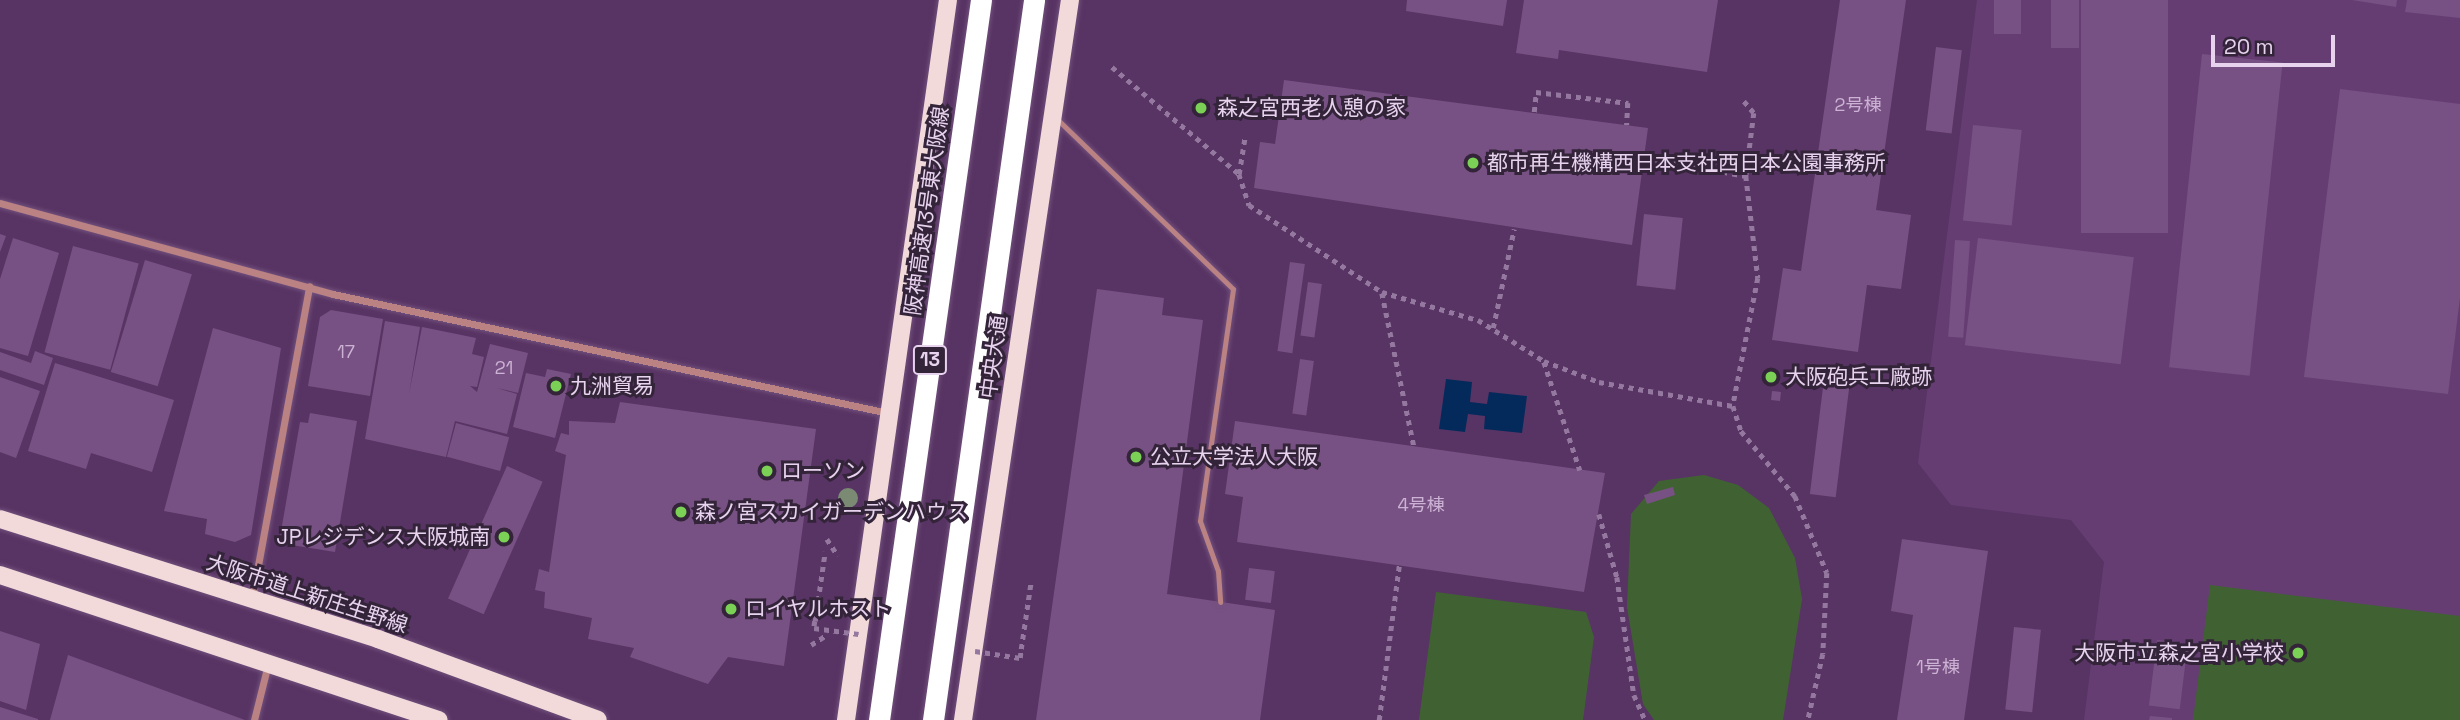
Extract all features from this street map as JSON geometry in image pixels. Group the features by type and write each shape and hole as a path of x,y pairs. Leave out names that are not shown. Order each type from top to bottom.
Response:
{"highway":[{"name":"阪神高速13号東大阪線","path":"880,720 981,0"},
{"path":"933,720 1034,0"}],"main road":[{"path":"846,720 948,0"},
{"name":"中央大通","path":"963,720 1070,0"},
{"name":"大阪市道上新庄生野線","path":"0,519 378,639 598,720"},
{"path":"0,575 439,720"}],"street":[{"path":"0,203 309,286 889,413"},
{"path":"252,600 309,286"},
{"path":"254,720 268,663"}],"lane":[{"path":"1052,116 1233,289 1200,522 1218,572 1220,602"}],"path":[{"path":"1112,67 1240,174"},
{"path":"1534,112 1536,92 1628,103 1627,125"},
{"path":"1744,101 1754,113 1746,176 1758,278 1733,406 1741,431 1795,496 1827,573 1822,654 1808,720"},
{"path":"1245,137 1240,174 1249,205 1381,292 1493,328 1544,361 1599,382 1733,406"},
{"path":"1644,157 1746,176"},
{"path":"1493,328 1514,229"},
{"path":"1381,292 1414,446"},
{"path":"1544,361 1580,470"},
{"path":"1600,514 1617,577 1634,695 1645,720"},
{"path":"815,621 825,552"},
{"path":"1379,720 1399,565"},
{"path":"1021,649 1031,581"}],"shaded area":[{"path":"1977,0 2460,0 2460,720 2084,720 2104,562 2071,520 1951,505 1918,463"}],"green space":[{"path":"1704,475 1738,485 1769,508 1795,558 1802,599 1783,720 1654,720 1643,704 1627,607 1631,514 1659,481"},
{"name":"大阪市立森之宮小学校","path":"2210,585 2460,616 2460,720 2193,720"},
{"path":"1436,592 1586,612 1594,637 1583,720 1419,720"}],"water":[{"path":"1446,379 1472,382 1470,402 1487,404 1489,392 1527,396 1522,433 1484,429 1485,416 1468,414 1465,432 1439,429"}],"building":[{"path":"1407,0 1507,0 1503,26 1406,11"},
{"path":"1524,0 1718,0 1707,72 1559,50 1558,59 1516,53"},
{"path":"1840,0 1906,0 1876,210 1911,215 1901,289 1867,285 1858,352 1772,340 1783,268 1801,271"},
{"path":"1994,0 2021,0 2021,34 1994,34"},
{"path":"2051,0 2079,0 2079,48 2051,48"},
{"path":"2081,0 2168,0 2168,233 2081,233"},
{"path":"2352,0 2397,0 2396,7"},
{"path":"2407,0 2460,0 2460,18 2405,12"},
{"path":"1936,47 1962,50 1952,134 1926,130"},
{"path":"2202,54 2283,62 2250,376 2169,367"},
{"path":"1284,80 1648,128 1632,245 1254,188 1260,142 1275,144"},
{"path":"2340,89 2460,104 2460,298 2448,394 2304,377"},
{"path":"1973,125 2022,130 2012,226 1963,220"},
{"path":"1644,214 1683,218 1675,290 1636,286"},
{"path":"0,234 6,236 0,252"},
{"path":"13,238 59,253 28,356 0,348 0,279"},
{"path":"1978,238 2134,257 2121,364 1965,345"},
{"path":"1955,240 1970,241 1963,338 1948,337"},
{"path":"73,246 139,264 110,370 45,352"},
{"path":"145,260 192,274 158,386 111,372"},
{"path":"1290,262 1305,264 1292,353 1277,351"},
{"path":"1308,282 1322,284 1314,337 1300,335"},
{"path":"1097,289 1164,298 1162,315 1203,320 1167,594 1275,610 1260,720 1036,720"},
{"path":"331,310 383,319 370,396 308,386 320,317"},
{"path":"385,321 420,327 409,394 422,327 476,338 472,354 484,357 477,387 470,386 477,392 490,344 528,353 518,393 497,388 517,394 507,434 455,421 446,457 365,439"},
{"path":"213,328 281,348 251,535 235,542 205,534 207,519 164,511"},
{"path":"35,351 53,358 44,385 0,370 0,352 31,363"},
{"path":"1300,359 1314,361 1306,415 1292,413"},
{"path":"55,363 174,400 152,472 91,453 86,469 28,451"},
{"path":"547,369 571,374 555,438 513,427 526,373 545,377"},
{"path":"1825,371 1851,374 1836,497 1810,494"},
{"path":"0,377 40,391 16,458 0,452"},
{"path":"1772,391 1781,392 1780,401 1771,400"},
{"name":"森ノ宮スカイガーデンハウス","path":"620,402 816,429 784,666 728,657 708,684 630,657 634,648 588,639 592,618 544,608 545,592 535,590 539,569 549,572 566,455 555,451 561,433 569,435 569,421 615,423"},
{"path":"310,413 357,421 335,552 279,543 300,422 308,423"},
{"path":"1235,421 1605,473 1584,592 1237,542 1243,497 1225,494"},
{"path":"456,423 509,437 500,471 447,457"},
{"name":"JPレジデンス大阪城南","path":"507,466 543,482 484,614 448,598"},
{"path":"1673,487 1675,495 1647,504 1644,495"},
{"path":"1902,539 1988,551 1964,720 1897,720 1913,615 1891,611"},
{"path":"1249,568 1275,571 1271,603 1245,600"},
{"path":"2014,627 2041,630 2032,712 2005,710"},
{"path":"0,631 40,644 26,710 0,701"},
{"path":"2157,640 2188,644 2180,709 2149,706"},
{"path":"68,655 245,720 50,720"},
{"path":"0,707 38,719 38,720 0,720"},
{"path":"2150,716 2172,718 2172,720 2149,720"}],"place":[{"name":"森之宮西老人憩の家","path":"1201,108"},
{"name":"都市再生機構西日本支社西日本公園事務所","path":"1473,163"},
{"name":"大阪砲兵工廠跡","path":"1771,377"},
{"name":"九洲貿易","path":"556,386"},
{"name":"公立大学法人大阪","path":"1136,457"},
{"name":"ローソン","path":"767,471"},
{"name":"森ノ宮スカイガーデンハウス","path":"681,512"},
{"name":"JPレジデンス大阪城南","path":"504,537"},
{"name":"ロイヤルホスト","path":"731,609"},
{"name":"大阪市立森之宮小学校","path":"2298,653"}]}
